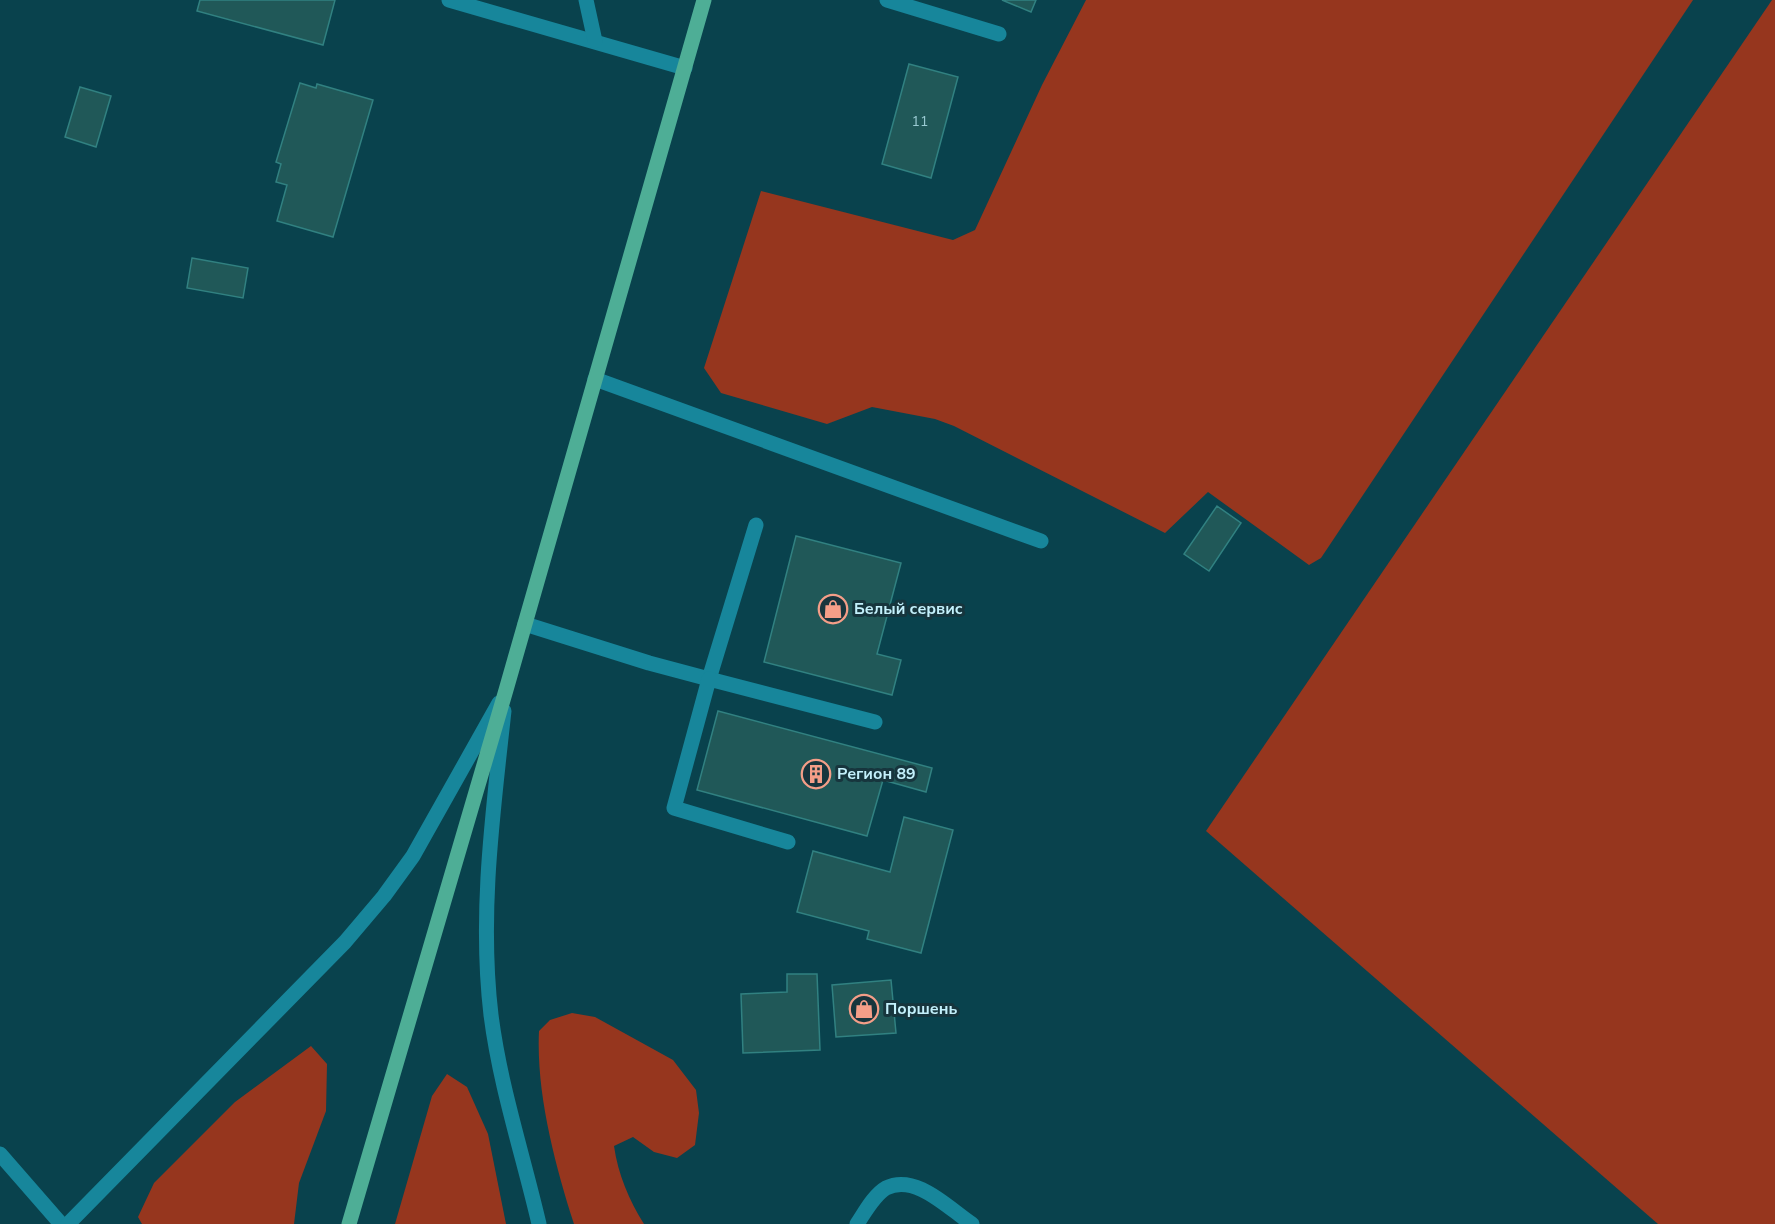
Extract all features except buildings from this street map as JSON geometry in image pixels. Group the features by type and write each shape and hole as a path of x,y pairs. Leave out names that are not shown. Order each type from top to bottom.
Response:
{"main road":[{"path":"449,0 595,40 685,68"},
{"path":"586,0 595,40"},
{"path":"349,1224 506,690 704,0"},
{"path":"887,0 999,34"},
{"path":"595,379 1041,541"},
{"path":"756,525 709,679 674,808 788,842"},
{"path":"525,624 650,663 875,722"},
{"path":"68,1224 345,942 384,896 413,856 506,690"},
{"path":"506,690 490,847 487,961 492,1016 500,1062 539,1224"},
{"path":"0,1154 61,1224"},
{"path":"857,1224 880,1193 886,1188 904,1183 918,1187 972,1224"}],"shaded area":[{"path":"1086,0 1693,0 1321,558 1309,565 1208,492 1165,533 954,426 935,419 872,407 827,424 721,393 704,368 761,191 953,240 975,230 1042,85"},
{"path":"1772,0 1775,0 1775,1224 1658,1224 1206,831"},
{"path":"572,1013 595,1017 673,1060 696,1090 699,1113 695,1145 677,1158 654,1152 633,1137 614,1146 625,1186 644,1224 574,1224 548,1129 539,1055 539,1031 550,1020"},
{"path":"311,1046 327,1064 326,1111 299,1183 294,1224 142,1224 138,1217 154,1183 235,1102"},
{"path":"447,1074 467,1087 488,1134 506,1224 395,1224 432,1096"}],"place":[{"name":"Белый сервис","path":"833,609"},
{"name":"Регион 89","path":"816,774"},
{"name":"Поршень","path":"864,1009"}]}
